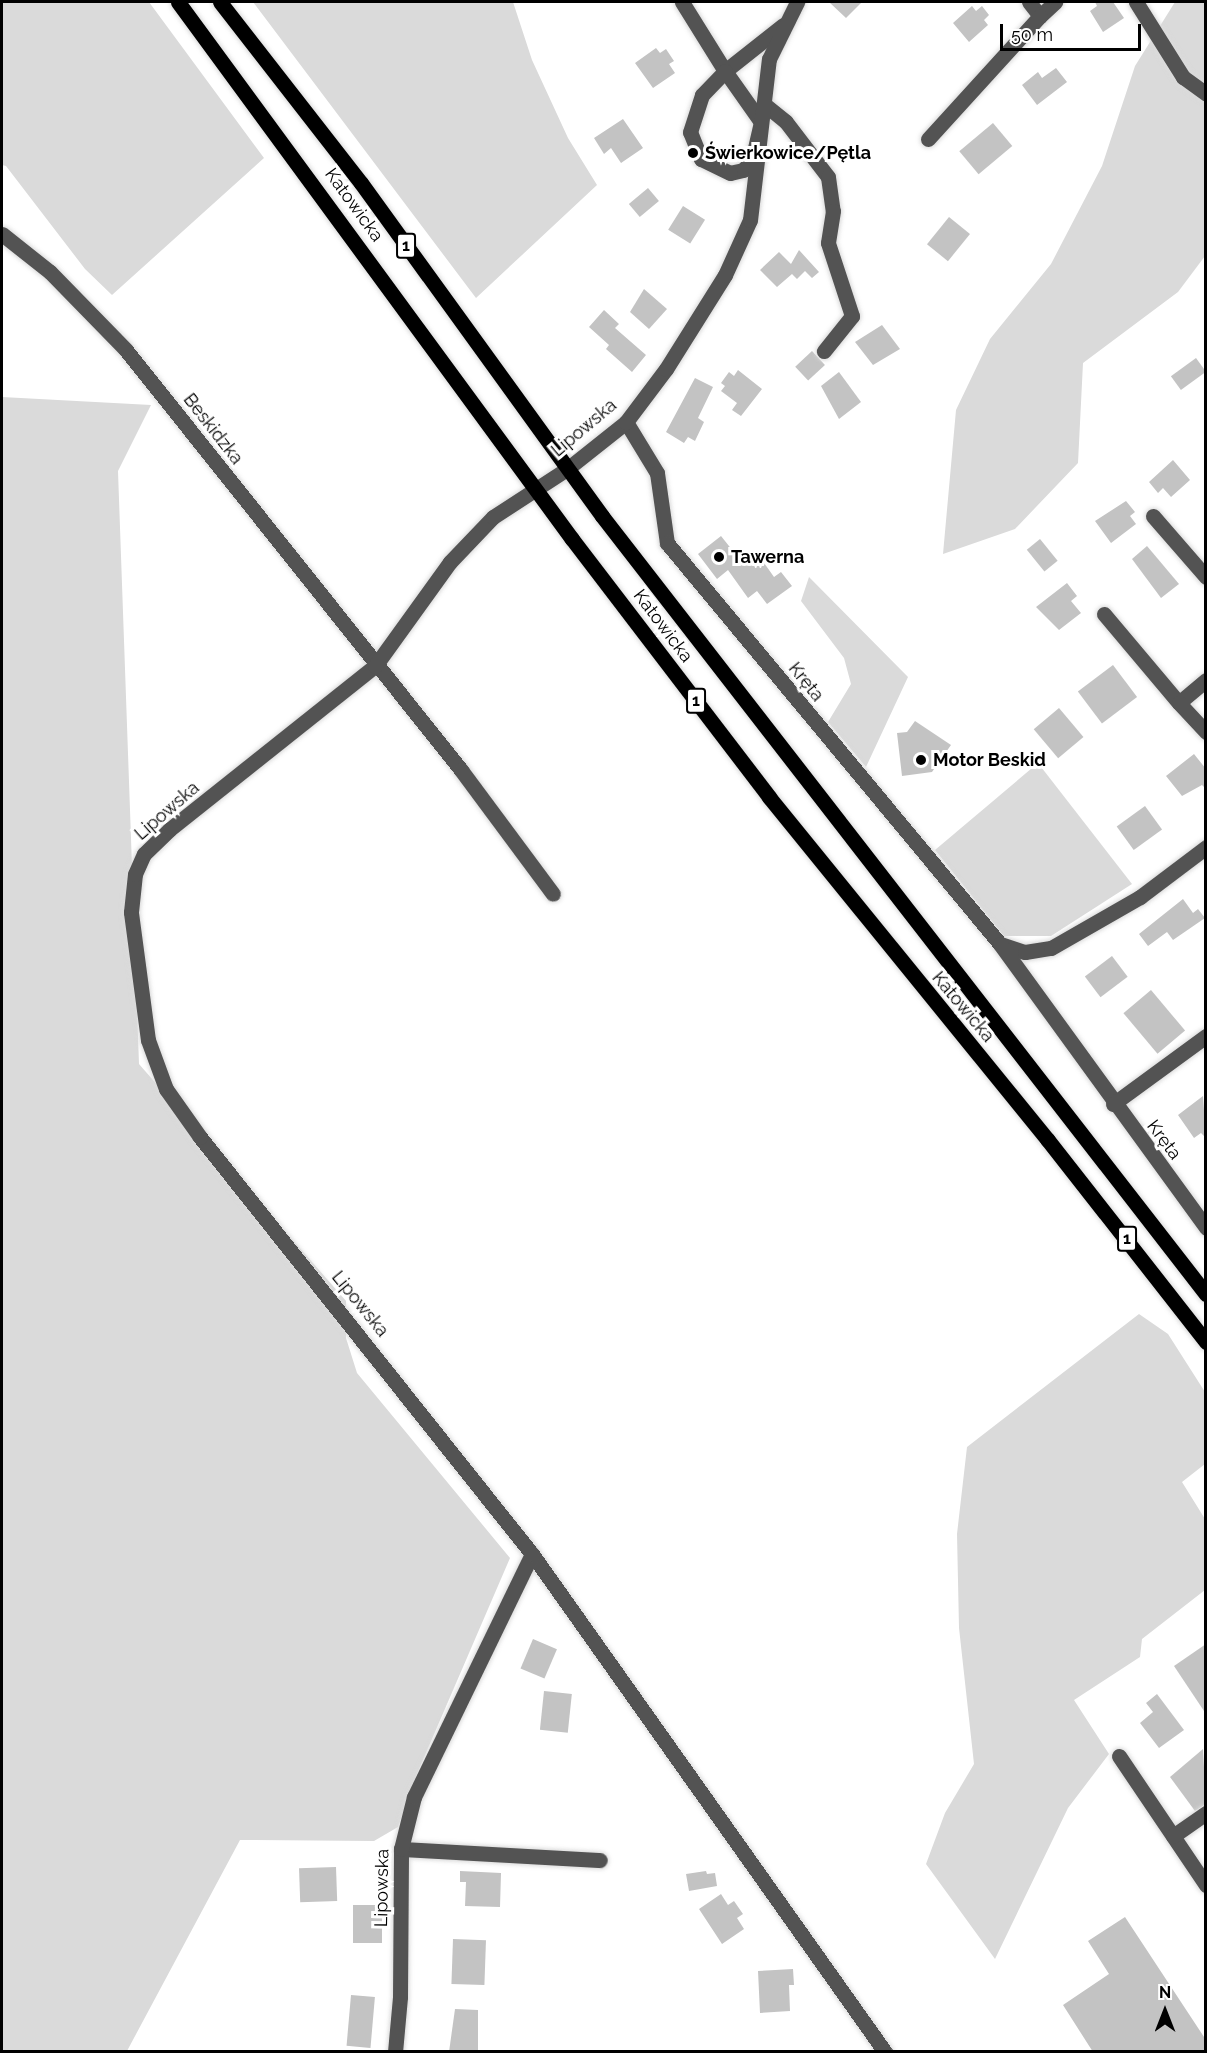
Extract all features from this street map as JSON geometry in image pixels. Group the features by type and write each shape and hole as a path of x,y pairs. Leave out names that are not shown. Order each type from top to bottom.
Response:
{"main road":[{"name":"Katowicka","path":"178,2 536,490 850,900 1052,1145 1206,1342"},
{"name":"Katowicka","path":"220,2 361,183 567,469 1206,1294"}],"street":[{"path":"682,2 725,71 761,122 752,160 743,170 730,173 701,159 690,132 692,118 702,95 725,71 786,23"},
{"name":"Lipowska","path":"395,2052 400,1997 401,1849 414,1797 532,1554 200,1137 166,1089 148,1040 131,912 135,874 144,854 170,829 375,666 473,535 493,517 567,469 626,422 666,369 725,274 750,220 759,173 761,122 770,58 797,2"},
{"path":"1029,2 1040,16"},
{"path":"928,139 1055,2"},
{"path":"1136,2 1183,77 1206,94"},
{"path":"764,104 786,122 828,177 833,211 828,243 852,316 824,351"},
{"name":"Beskidzka","path":"2,234 50,272 126,350 375,666"},
{"name":"Kręta","path":"626,422 657,473 667,543 1000,944 1113,1104 1206,1228"},
{"path":"1153,516 1206,577"},
{"path":"1104,614 1206,732"},
{"path":"375,666 461,770 554,894"},
{"path":"1179,703 1206,680"},
{"path":"1000,944 1025,952 1051,948 1140,897 1206,847"},
{"path":"1113,1104 1206,1036"},
{"path":"532,1554 885,2052"},
{"path":"1119,1756 1206,1885"},
{"path":"1173,1836 1206,1813"},
{"path":"401,1849 600,1860"}],"shaded area":[{"path":"2,2 149,2 264,158 112,295 85,269 6,166 2,165"},
{"path":"253,2 513,2 532,60 568,138 597,185 476,298"},
{"path":"1175,2 1205,2 1205,256 1178,292 1083,363 1078,463 1015,529 943,554 956,410 990,339 1051,264 1102,166 1135,66"},
{"path":"2,397 151,405 118,471 139,1064 346,1301 346,1338 357,1373 510,1558 416,1776 398,1827 374,1841 240,1840 127,2051 2,2051"},
{"path":"809,577 908,677 866,767 828,722 851,684 844,658 801,601"},
{"path":"1038,763 1132,884 1051,936 1004,936 935,850"},
{"path":"1139,1314 1168,1334 1205,1392 1205,1464 1182,1482 1205,1519 1205,1590 1142,1639 1140,1657 1074,1700 1109,1754 1068,1808 995,1959 926,1864 945,1813 974,1764 959,1628 957,1534 967,1447"}],"building":[{"path":"829,2 862,2 846,18"},
{"path":"1095,2 1113,2 1124,18 1103,32 1090,11 1097,6"},
{"path":"972,6 976,11 982,6 989,15 984,20 988,25 969,42 953,23"},
{"path":"656,48 660,53 666,49 674,61 669,64 675,73 653,88 635,63"},
{"path":"1056,68 1067,82 1037,105 1022,85 1038,72 1042,78"},
{"path":"623,119 643,148 621,163 611,148 604,154 594,138"},
{"path":"993,123 1012,146 979,174 959,151"},
{"path":"648,188 659,201 640,217 629,204"},
{"path":"683,206 705,220 690,244 668,230"},
{"path":"949,217 970,234 948,261 927,244"},
{"path":"799,250 819,272 812,278 805,271 797,279 792,274 777,287 760,270 779,252 791,264"},
{"path":"644,289 667,309 649,329 630,312"},
{"path":"604,310 619,324 615,328 646,355 632,372 606,349 609,345 589,327"},
{"path":"882,325 900,349 873,365 855,342"},
{"path":"812,351 825,365 808,381 795,367"},
{"path":"1196,358 1206,372 1181,390 1171,376"},
{"path":"738,370 762,389 741,416 732,410 737,403 721,391 725,386 721,383 729,372 734,376"},
{"path":"839,372 861,402 839,419 821,386"},
{"path":"695,378 713,387 698,418 704,422 695,441 688,437 684,443 666,432"},
{"path":"1173,460 1190,480 1171,497 1163,488 1158,493 1149,482"},
{"path":"1126,501 1135,512 1130,516 1136,524 1111,543 1095,521"},
{"path":"721,536 741,561 755,550 774,577 781,572 792,586 767,604 757,591 748,598 728,570 717,579 698,554"},
{"path":"1040,539 1058,561 1044,571 1027,550"},
{"path":"1147,546 1179,584 1161,598 1132,559"},
{"path":"1067,583 1077,596 1071,601 1081,613 1059,630 1036,607"},
{"path":"1113,665 1137,697 1102,723 1078,691"},
{"path":"1059,708 1083,737 1058,758 1034,729"},
{"name":"Motor Beskid","path":"915,721 951,745 932,772 902,776 897,733 907,732"},
{"path":"1194,754 1206,769 1206,789 1202,785 1182,796 1166,776"},
{"path":"1145,806 1162,829 1134,850 1117,827"},
{"path":"1183,899 1193,913 1198,909 1205,918 1173,940 1167,932 1148,946 1139,934"},
{"path":"1112,956 1128,977 1100,997 1085,976"},
{"path":"1151,990 1185,1031 1157,1054 1123,1013"},
{"path":"1203,1096 1206,1138 1201,1133 1194,1138 1178,1115"},
{"path":"533,1639 557,1649 544,1679 520,1668"},
{"path":"1206,1644 1206,1714 1174,1666"},
{"path":"544,1691 572,1694 568,1733 540,1730"},
{"path":"1157,1694 1184,1730 1159,1748 1140,1723 1153,1712 1146,1703"},
{"path":"1203,1749 1206,1804 1195,1811 1170,1777"},
{"path":"336,1867 337,1901 300,1902 299,1868"},
{"path":"460,1871 501,1873 500,1907 465,1906 466,1882 460,1882"},
{"path":"706,1871 707,1874 715,1873 717,1886 689,1891 686,1874"},
{"path":"721,1894 728,1905 734,1901 743,1914 737,1918 744,1929 722,1944 699,1909"},
{"path":"353,1905 382,1905 382,1943 353,1943"},
{"path":"1125,1917 1206,2040 1206,2052 1093,2052 1063,2005 1109,1974 1088,1941"},
{"path":"453,1939 486,1940 484,1985 451,1984"},
{"path":"793,1969 794,1985 789,1985 790,2011 760,2013 758,1971"},
{"path":"351,1995 375,1997 370,2048 347,2046"},
{"path":"455,2009 478,2010 478,2052 449,2052"}],"place":[{"name":"Świerkowice/Pętla","path":"693,153"},
{"name":"Tawerna","path":"719,557"},
{"name":"Motor Beskid","path":"921,760"}]}
